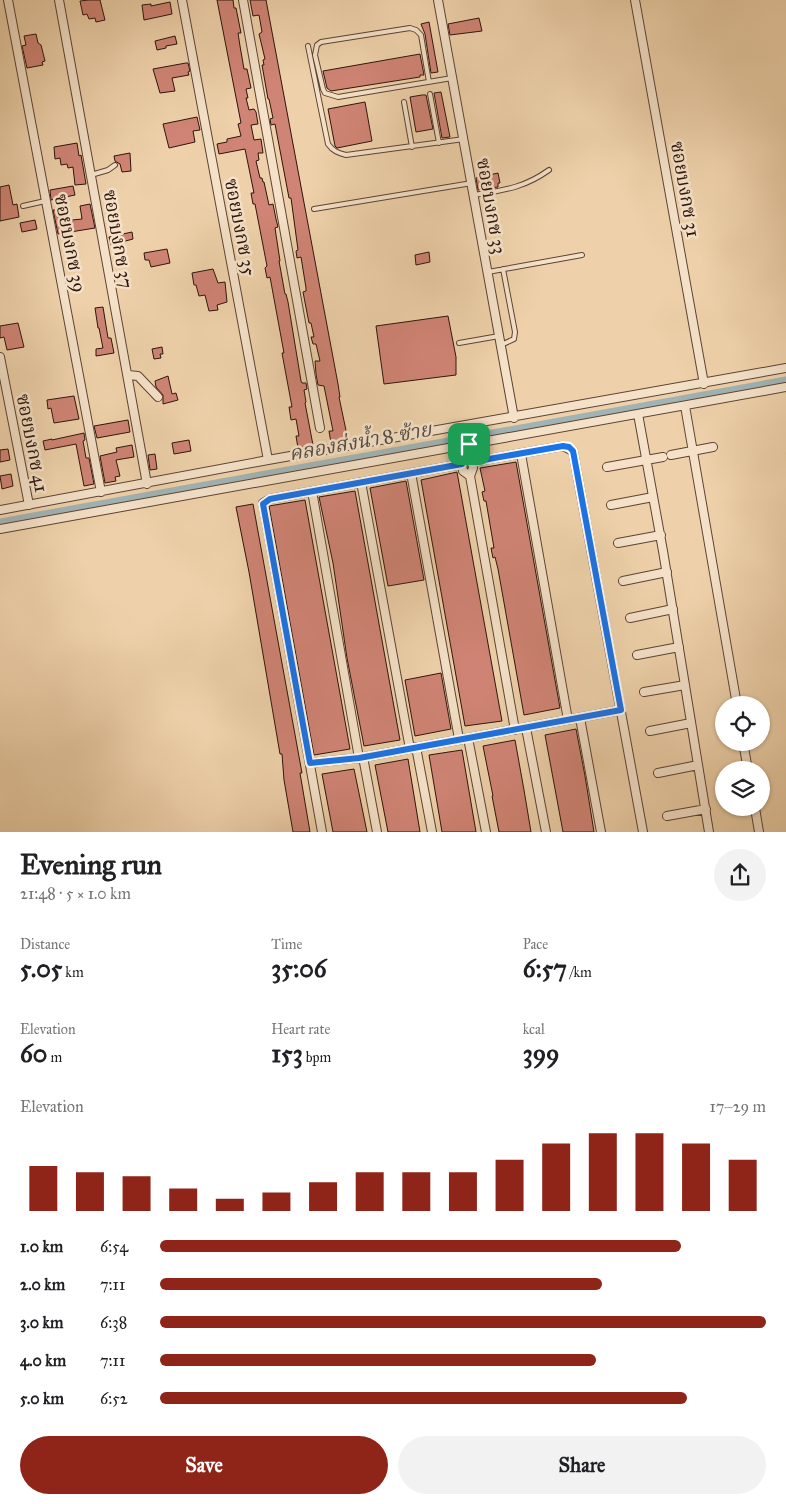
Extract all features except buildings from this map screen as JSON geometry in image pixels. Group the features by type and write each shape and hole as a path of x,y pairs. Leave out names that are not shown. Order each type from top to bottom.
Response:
{"street":[{"name":"ซอยบงกช 39","path":"8,0 101,492"},
{"name":"ซอยบงกช 37","path":"59,0 148,484"},
{"name":"ซอยบงกช 35","path":"182,0 268,460"},
{"path":"243,0 320,428"},
{"name":"ซอยบงกช 33","path":"438,0 514,418"},
{"name":"ซอยบงกช 31","path":"635,0 704,384"},
{"name":"ซอยบงกช 41","path":"0,357 28,505"},
{"path":"0,510 148,484 268,460 514,418 786,368"},
{"path":"128,375 138,376 158,397"},
{"path":"0,529 786,388"},
{"path":"685,406 735,696"},
{"path":"638,414 667,572 709,832"},
{"path":"469,444 473,468 470,476 514,730"},
{"path":"459,446 464,471 470,476"},
{"path":"472,462 563,446 569,447 573,451 644,832"},
{"path":"671,455 713,447"},
{"path":"521,454 568,720"},
{"path":"607,467 663,457"},
{"path":"322,832 263,504 270,499 462,464"},
{"path":"411,473 459,740"},
{"path":"361,482 413,748 432,832"},
{"path":"312,491 361,757 377,832"},
{"path":"611,505 653,497"},
{"path":"618,543 660,536"},
{"path":"623,581 667,572"},
{"path":"630,618 673,609"},
{"path":"637,655 679,647"},
{"path":"644,692 685,685"},
{"path":"310,763 361,757 621,710"},
{"path":"580,718 601,832"},
{"path":"650,731 691,723"},
{"path":"526,728 546,832"},
{"path":"468,738 486,832"},
{"path":"658,773 698,765"},
{"path":"668,816 706,809"},
{"path":"756,816 759,832"}],"lane":[{"path":"429,82 421,35 416,30 410,28 321,42 316,45 315,55 323,89 325,93 331,96 338,97 429,82 452,78"},
{"path":"308,46 328,144 338,153 346,155 464,139"},
{"path":"430,94 439,143"},
{"path":"404,102 412,147"},
{"path":"91,175 108,170 115,165"},
{"path":"474,195 527,184 550,170"},
{"path":"314,209 472,182"},
{"path":"23,206 46,200"},
{"path":"488,272 582,255"},
{"path":"501,345 514,339 515,332 503,269"},
{"path":"459,343 500,336"}],"waterway":[{"name":"คลองส่งน้ำ 8 ซ้าย","path":"0,523 786,381"}],"route":[{"path":"469,444 472,462 563,446 569,447 573,451 621,710 359,758 310,763 263,508 264,501 462,464 459,446 469,444"}]}
